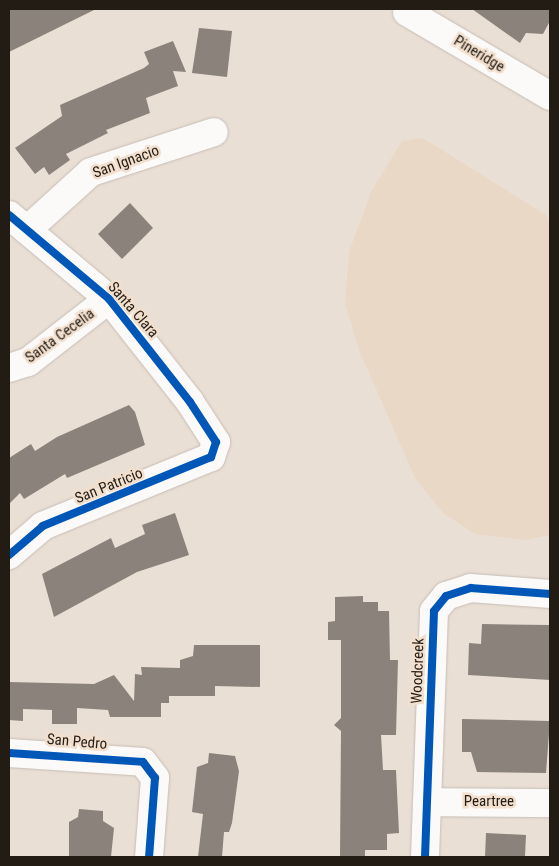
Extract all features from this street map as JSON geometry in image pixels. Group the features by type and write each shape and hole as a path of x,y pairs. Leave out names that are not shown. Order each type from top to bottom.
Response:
{"street":[{"name":"Pineridge","path":"407,12 550,96"},
{"name":"San Ignacio","path":"18,223 91,172 214,132"},
{"name":"Santa Clara","path":"18,223 109,299 190,402 216,442"},
{"name":"Santa Cecelia","path":"9,368 28,362 109,299"},
{"name":"San Patricio","path":"9,554 43,526 211,457 216,442"},
{"name":"Woodcreek","path":"425,857 434,611 446,596 471,588 550,594"},
{"name":"San Pedro","path":"9,753 143,762 155,778 149,857"},
{"name":"Peartree","path":"427,802 550,803"}],"shaded area":[{"path":"423,138 546,215 550,224 550,535 525,540 475,534 443,513 415,478 359,350 345,303 349,252 372,190 402,141"}],"building":[{"path":"9,9 96,9 9,52"},
{"path":"472,9 550,9 550,21 543,34 526,33 520,43"},
{"path":"199,28 232,31 227,77 192,73"},
{"path":"173,41 186,72 173,71 178,86 146,98 150,113 106,130 108,133 66,154 70,160 49,175 44,167 35,174 15,148 62,116 60,105 144,68 149,64 144,52"},
{"path":"130,203 153,228 122,259 98,234"},
{"path":"129,405 135,412 145,445 67,478 65,474 24,499 20,493 9,504 9,458 31,444 35,451 57,437"},
{"path":"175,513 189,555 137,572 54,617 42,574 111,538 115,548 145,534 142,525"},
{"path":"363,596 363,602 378,602 378,611 389,611 390,660 398,660 396,735 381,735 383,770 396,770 399,833 387,834 387,850 365,850 365,857 340,857 341,731 334,725 341,718 341,640 328,640 328,622 335,621 335,597"},
{"path":"482,624 550,625 550,680 468,675 469,643 481,644"},
{"path":"194,645 260,645 260,687 215,686 215,696 169,696 169,703 161,703 161,717 110,717 108,710 77,708 77,724 52,724 52,710 23,709 23,721 9,720 9,682 94,684 114,675 134,701 135,674 142,675 141,667 180,668 180,660 193,656"},
{"path":"462,719 550,721 546,773 477,772 471,752 462,752"},
{"path":"209,753 235,756 239,771 232,823 229,832 224,832 222,857 198,857 203,814 192,812 197,767 208,763"},
{"path":"79,809 103,811 103,821 114,828 111,857 69,857 69,822 78,817"},
{"path":"486,833 526,835 525,857 485,857"}],"cycle path":[{"path":"9,215 109,299 190,402 216,442 211,457 43,526 9,555"},
{"path":"425,857 434,611 446,596 471,588 550,594"},
{"path":"9,753 143,762 155,778 149,857"}]}
